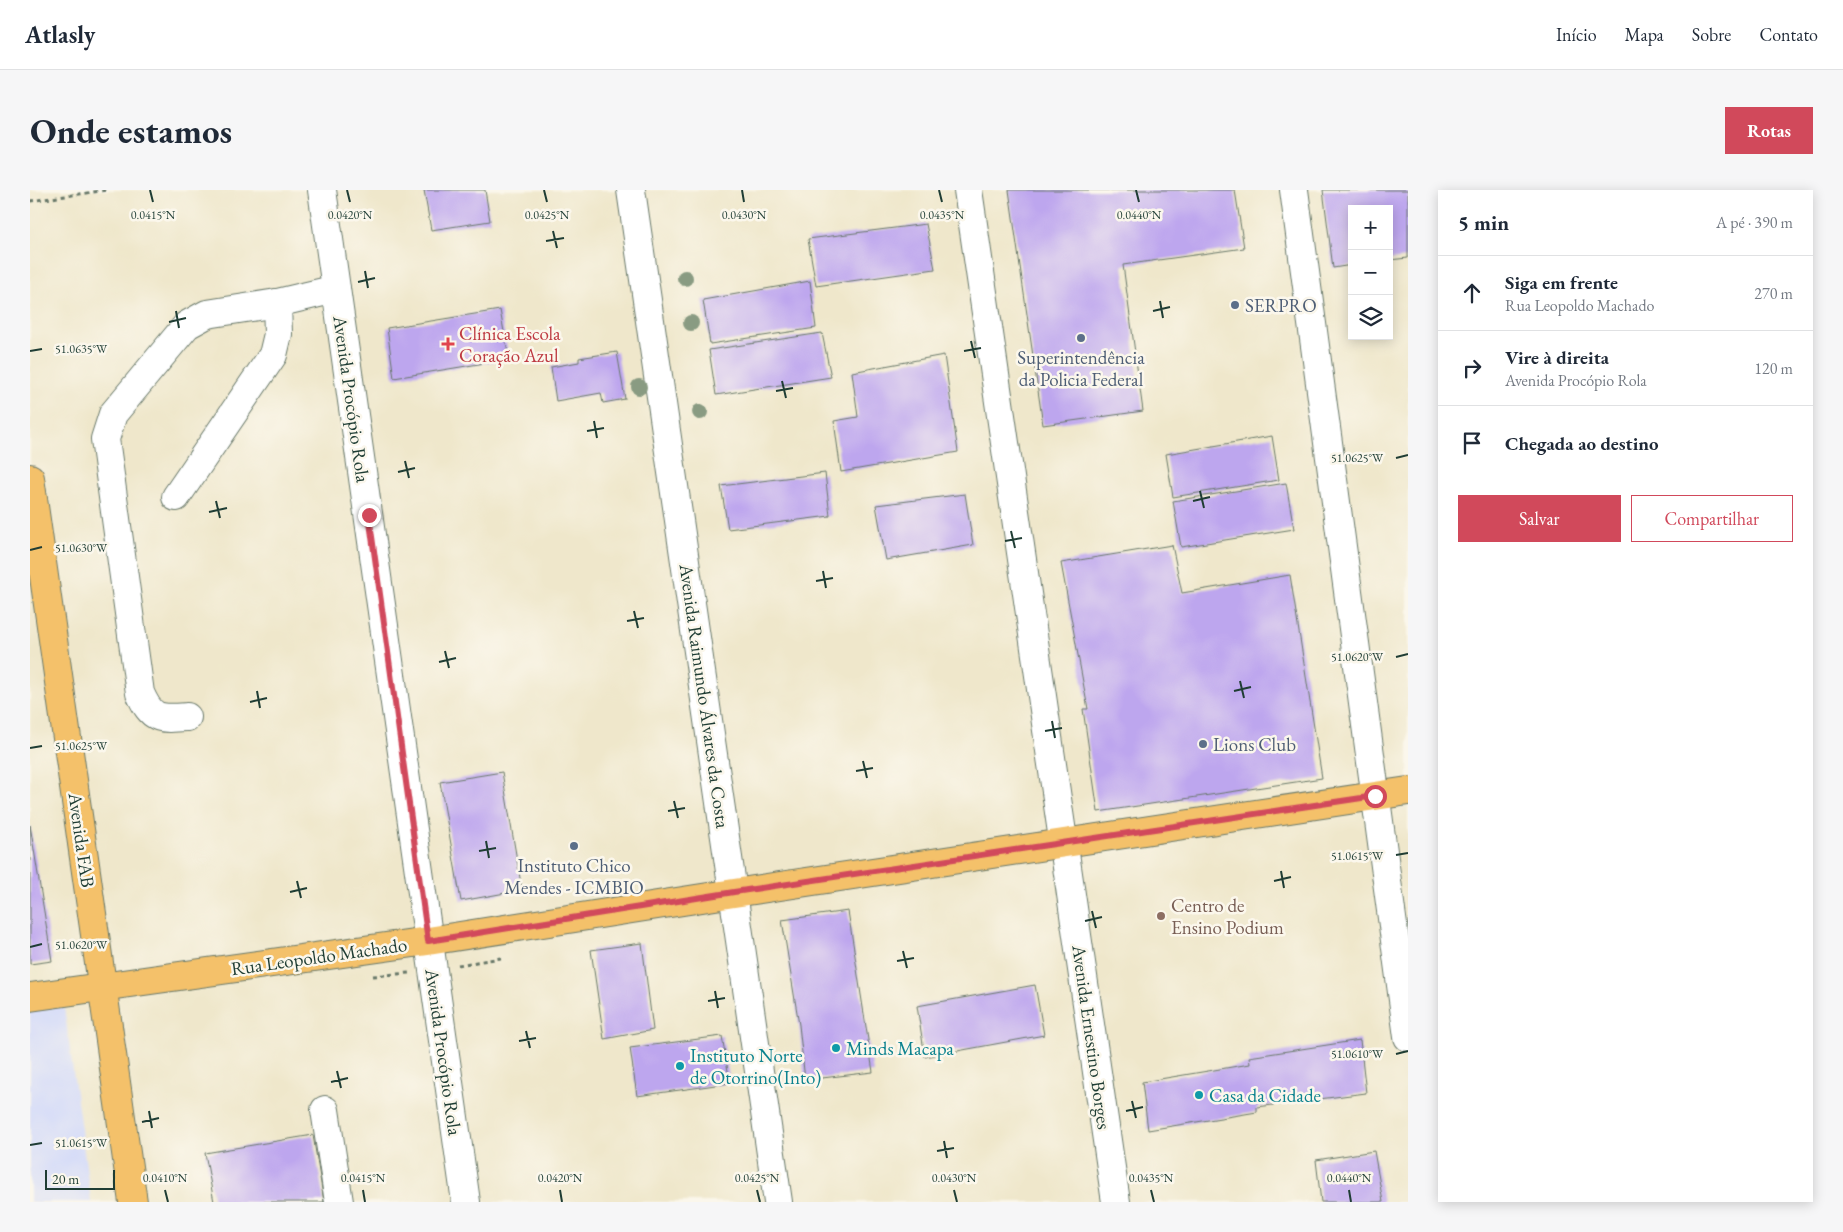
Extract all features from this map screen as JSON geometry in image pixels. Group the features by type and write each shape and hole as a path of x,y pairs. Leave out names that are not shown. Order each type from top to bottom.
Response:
{"main road":[{"name":"Avenida FAB","path":"30,478 133,1202"},
{"name":"Rua Leopoldo Machado","path":"30,996 428,941 734,892 1408,791"}],"street":[{"name":"Avenida Procópio Rola","path":"322,190 466,1202"},
{"name":"Avenida Raimundo Álvares da Costa","path":"631,190 778,1202"},
{"name":"Avenida Ernestino Borges","path":"968,190 1116,1202"},
{"path":"1294,190 1408,1037"},
{"path":"187,717 164,719 148,710 140,693 105,439 113,414 187,325 207,314 277,303 336,289"},
{"path":"176,497 273,355 278,334 277,303"},
{"path":"325,1110 339,1202"}],"path":[{"path":"30,201 108,190"}],"shaded area":[{"path":"63,999 91,1202 30,1202 30,1003"}],"building":[{"path":"424,190 485,190 490,221 431,230"},
{"name":"Superintendência da Policia Federal","path":"1009,190 1235,190 1244,248 1123,265 1143,411 1043,425"},
{"path":"1323,190 1408,190 1408,258 1393,260 1393,205 1348,205 1348,266 1333,268"},
{"path":"926,224 935,269 816,286 808,239"},
{"path":"810,281 816,328 710,344 703,300"},
{"name":"Clínica Escola Coração Azul","path":"500,310 509,359 394,378 387,328"},
{"path":"822,333 831,377 716,395 709,350"},
{"path":"617,352 625,399 603,403 601,393 556,401 551,367 579,362 579,358"},
{"path":"944,355 958,452 841,472 834,421 858,417 852,372"},
{"path":"1272,436 1279,480 1173,497 1166,454"},
{"path":"825,473 830,516 728,529 721,486"},
{"path":"1286,483 1294,529 1181,547 1173,501"},
{"path":"965,494 973,545 886,560 876,505"},
{"path":"1172,545 1182,593 1290,575 1322,778 1098,812 1083,709 1088,709 1061,563"},
{"path":"502,772 522,890 461,901 440,782"},
{"path":"30,825 52,961 30,964"},
{"path":"848,911 873,1072 805,1080 799,1025 782,920"},
{"path":"642,943 653,1030 604,1039 591,950"},
{"path":"1035,985 1044,1035 925,1057 917,1006"},
{"name":"Instituto Norte de Otorrino(Into)","path":"722,1036 730,1083 637,1096 630,1048"},
{"path":"1360,1040 1366,1093 1257,1107 1257,1112 1148,1130 1142,1082 1250,1064 1249,1057"},
{"path":"313,1135 324,1202 214,1202 205,1153"},
{"path":"1374,1151 1383,1202 1321,1202 1316,1160"}],"place":[{"name":"SERPRO","path":"1235,305"},
{"name":"Superintendência da Policia Federal","path":"1081,338"},
{"name":"Clínica Escola Coração Azul","path":"448,344"},
{"name":"Lions Club","path":"1203,744"},
{"name":"Instituto Chico Mendes - ICMBIO","path":"574,846"},
{"name":"Centro de Ensino Podium","path":"1161,916"},
{"name":"Minds Macapa","path":"836,1048"},
{"name":"Instituto Norte de Otorrino(Into)","path":"680,1066"},
{"name":"Casa da Cidade","path":"1199,1095"}],"route":[{"path":"369,515 428,941 734,892 1375,796"}]}
